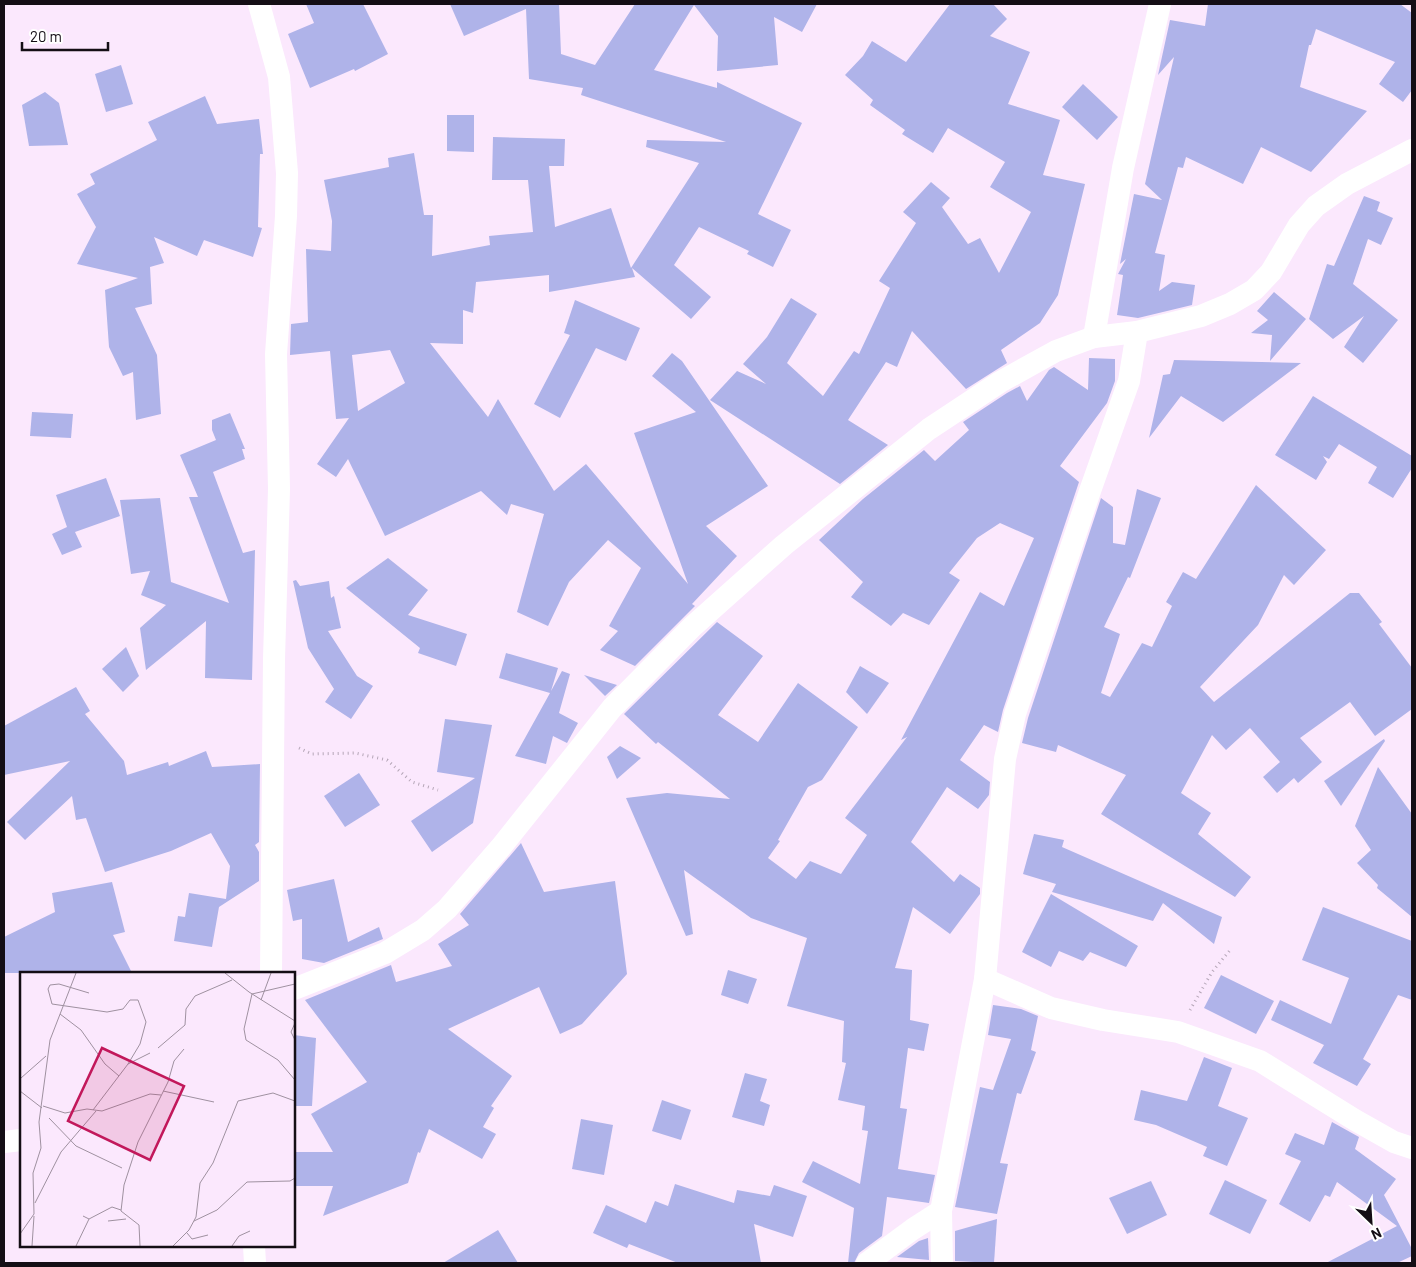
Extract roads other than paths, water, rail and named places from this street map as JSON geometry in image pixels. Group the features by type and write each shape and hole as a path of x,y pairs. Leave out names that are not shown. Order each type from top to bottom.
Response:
{"street":[{"path":"259,4 279,77 286,173 286,216 276,354 279,489 273,735 271,972"},
{"path":"1094,337 1123,168 1160,4"},
{"path":"295,989 385,953 423,930 447,909 501,848 612,708 692,627 770,558 929,430 1000,382 1056,351 1094,337 1137,332 1201,316 1230,304 1254,290 1271,272 1298,225 1316,206 1347,184 1412,150"},
{"path":"942,1263 941,1211 985,979 1004,774 1015,714 1090,490 1129,381 1137,332"},
{"path":"985,979 1050,1008 1103,1020 1178,1032 1260,1061 1355,1120 1394,1142 1412,1148"},
{"path":"4,1142 20,1140"},
{"path":"867,1263 913,1228 941,1211"},
{"path":"254,1247 254,1263"}]}
